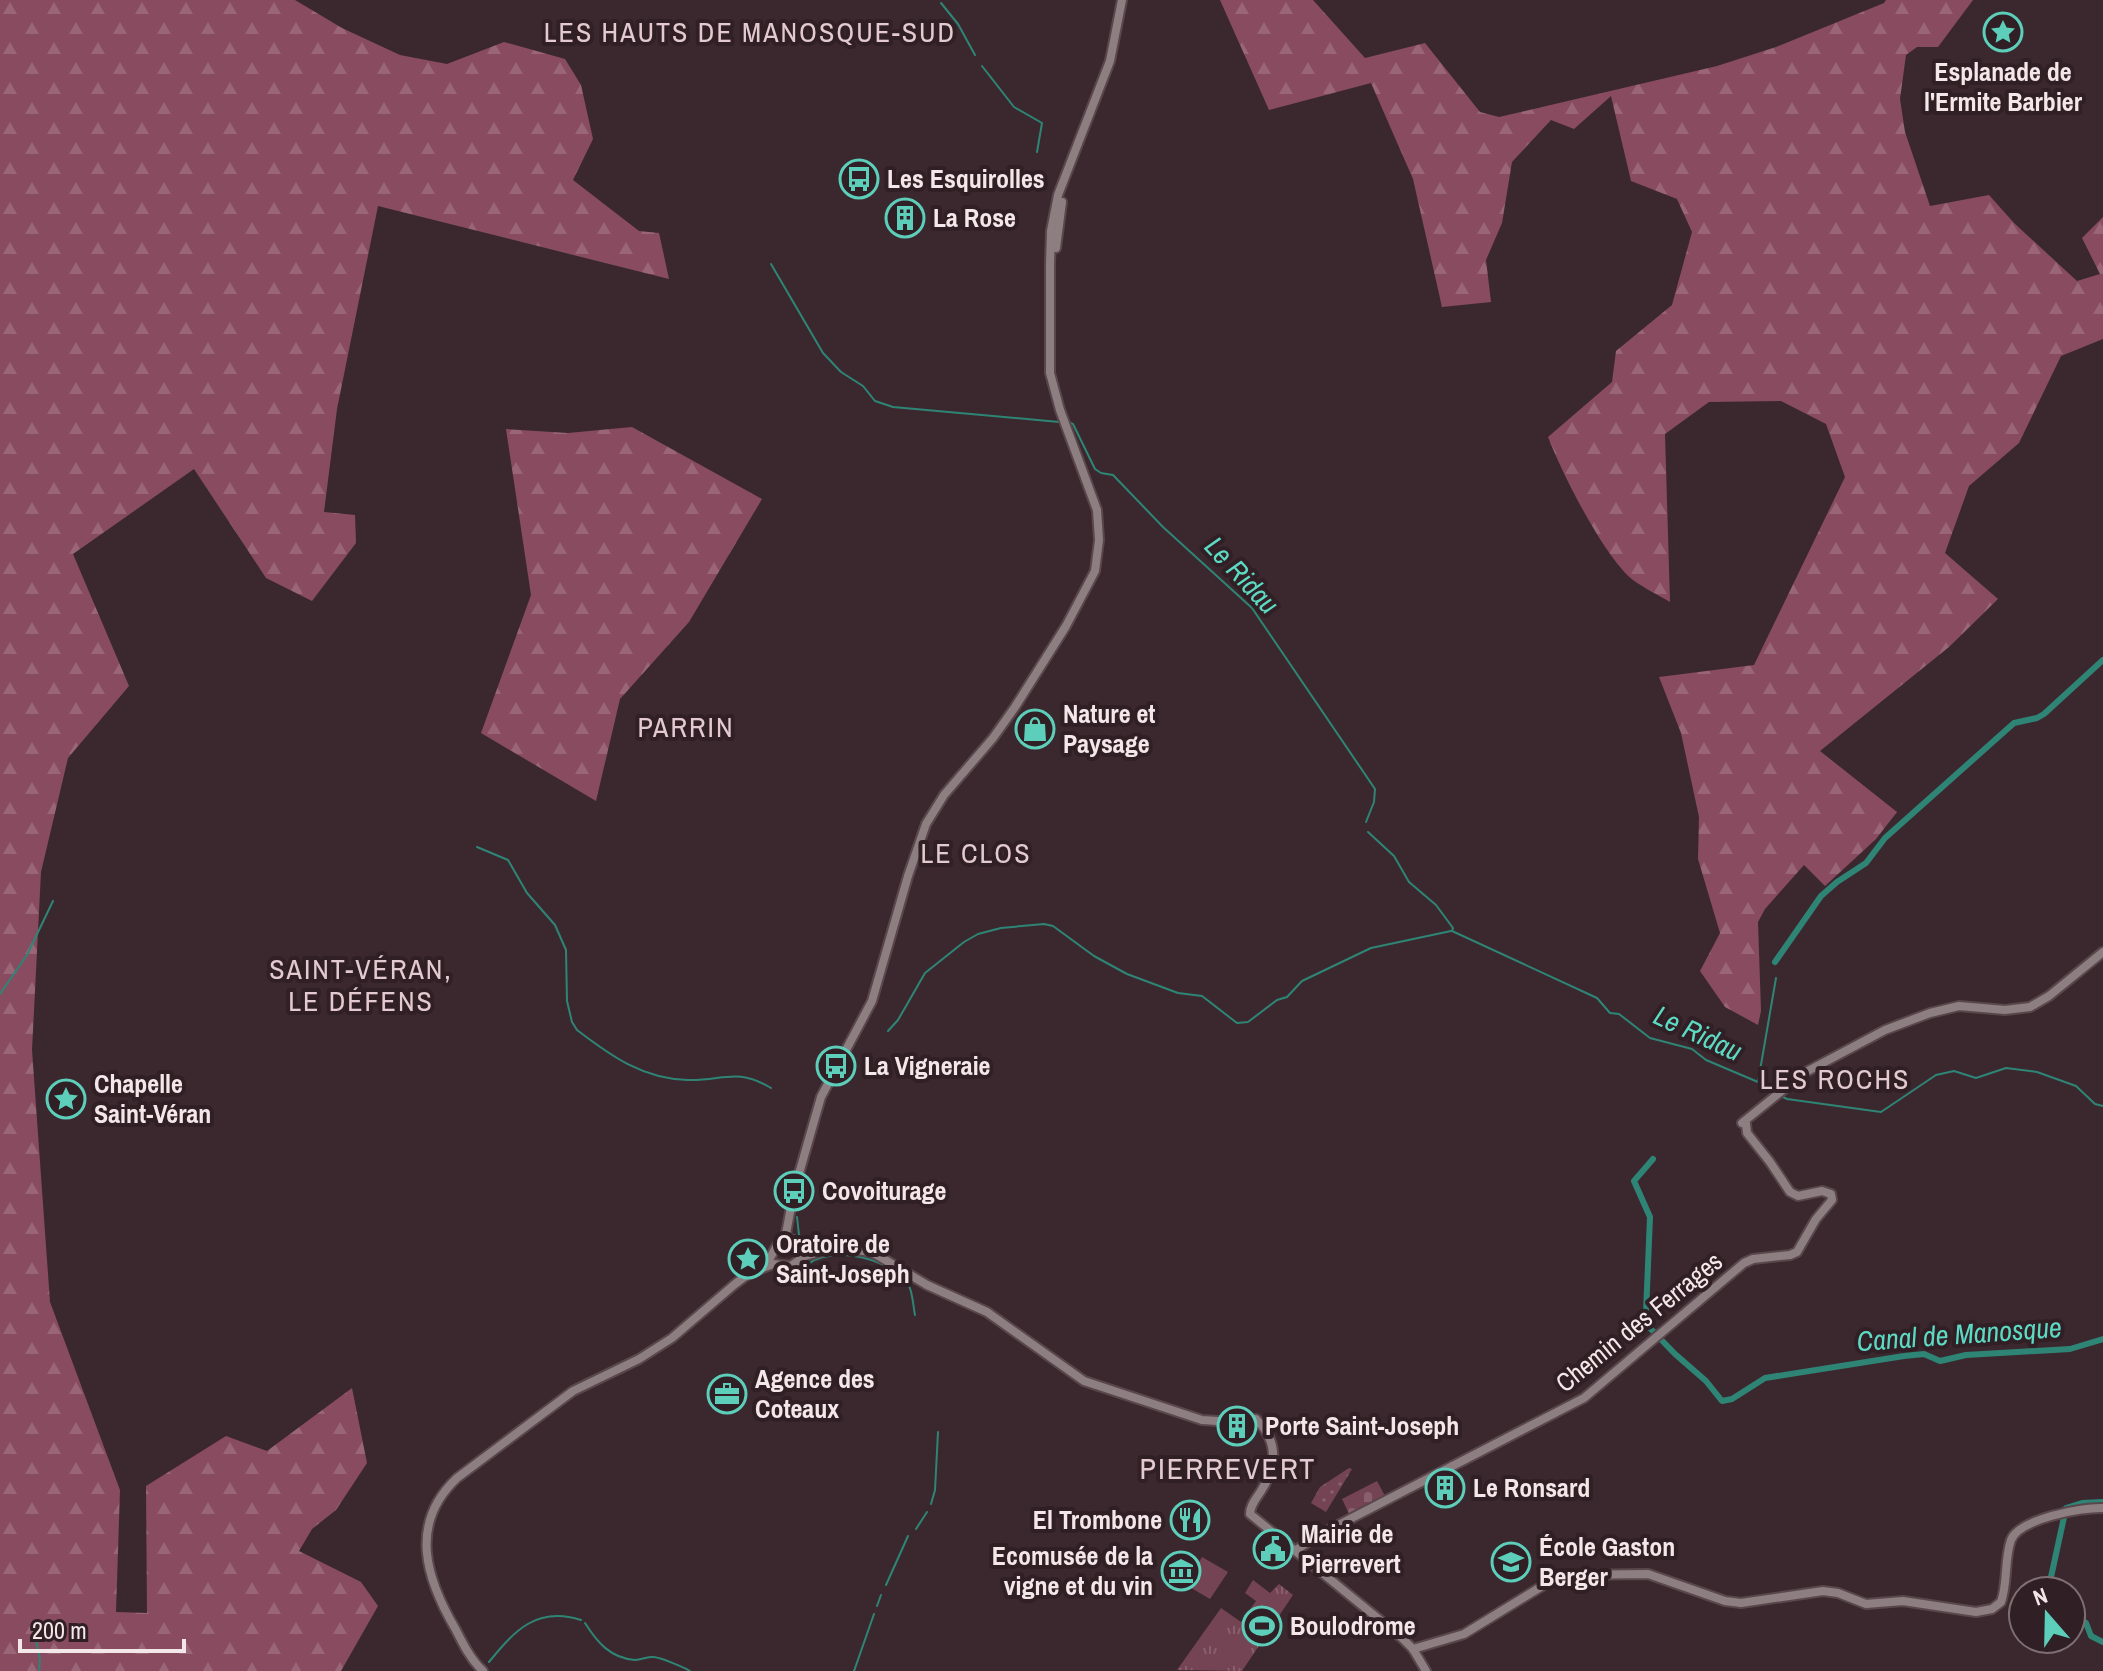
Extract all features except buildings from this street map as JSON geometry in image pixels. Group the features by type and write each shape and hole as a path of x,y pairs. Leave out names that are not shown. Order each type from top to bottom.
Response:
{"main road":[{"path":"483,1671 472,1658 443,1607 429,1567 428,1520 440,1497 457,1478 583,1384 661,1345 770,1258 777,1244 785,1239 821,1097 872,1001 926,824 944,795 1015,707 1066,626 1095,571 1099,540 1097,510 1053,384 1049,360 1050,304 1062,181 1110,61 1122,0"},
{"name":"Chemin des Ferrages","path":"1296,1550 1319,1535 1584,1398 1744,1263 1797,1252 1816,1219 1832,1200 1831,1194 1804,1196 1790,1192 1747,1133 1746,1122 1812,1069 1916,1017 1959,1006 2005,1010 2030,1007 2045,999 2103,952"},
{"path":"791,1209 801,1258"},
{"path":"785,1239 827,1250 859,1250 879,1255 927,1285 987,1312 1069,1371 1095,1385 1202,1420 1233,1422 1256,1419 1272,1442 1274,1452 1267,1483 1249,1512 1395,1631 1413,1649 1426,1671"},
{"path":"750,1273 771,1265 791,1266 801,1258 827,1250"},
{"path":"774,1252 780,1264"},
{"path":"1413,1649 1464,1634 1557,1577 1569,1575 1648,1574 1732,1602 1745,1603 1823,1591 1838,1593 1866,1604 1903,1601 1983,1612 1997,1607 2001,1602 2014,1535 2029,1525 2064,1513 2103,1508"}],"green space":[{"path":"0,0 295,0 342,28 400,55 447,64 504,42 565,59 581,85 593,139 573,180 639,231 659,233 669,279 378,206 337,409 324,512 355,515 356,543 312,601 266,578 194,469 73,554 129,686 68,758 41,872 32,1050 50,1302 120,1490 116,1612 147,1613 146,1486 226,1436 267,1451 352,1388 367,1463 336,1510 312,1529 299,1551 361,1582 378,1606 341,1671 0,1671"},
{"path":"1220,0 1313,0 1365,58 1425,43 1480,112 1499,117 1717,66 1776,47 1886,0 1973,0 1938,47 1917,47 1906,55 1900,99 1905,132 1930,206 1989,195 2014,223 2077,281 2100,274 2082,238 2103,217 2103,339 2061,356 2019,443 1969,486 1945,553 1998,599 1949,647 1820,751 1897,812 1876,839 1825,886 1804,865 1765,909 1758,922 1761,1011 1758,1025 1725,1007 1700,971 1720,933 1698,859 1699,817 1681,733 1659,677 1754,665 1845,477 1826,424 1781,401 1709,402 1665,434 1670,602 1633,580 1597,534 1573,492 1548,437 1612,382 1616,351 1672,305 1692,232 1677,199 1631,181 1611,96 1574,129 1551,120 1512,162 1502,223 1486,260 1491,302 1442,307 1413,179 1371,83 1269,110"},
{"path":"632,427 762,499 689,622 620,699 596,801 481,733 531,595 506,429 568,433"},
{"path":"1352,1469 1326,1512 1311,1503 1320,1487"},
{"path":"1377,1481 1386,1498 1350,1516 1342,1499"},
{"path":"1202,1557 1228,1572 1210,1599 1186,1585"},
{"path":"1253,1580 1270,1593 1279,1584 1293,1595 1242,1671 1177,1670 1221,1608 1241,1622 1256,1601 1245,1593"}],"waterway":[{"path":"941,3 958,24 975,55"},
{"path":"982,66 1014,107 1042,123 1037,152"},
{"name":"Le Ridau","path":"771,264 823,353 841,372 863,386 875,401 893,407 1059,422"},
{"name":"Le Ridau","path":"1068,422 1073,424 1095,469 1113,475 1163,527 1252,608 1375,789 1374,802 1366,822"},
{"name":"Canal de Manosque","path":"1775,962 1821,896 1866,863 1885,838 2014,723 2044,714 2103,660"},
{"name":"Le Ridau","path":"1368,832 1394,856 1409,882 1436,905 1453,928 1452,931 1597,998 1610,1013 1619,1014 1650,1038 1692,1049 1706,1060 1758,1082 1773,1093"},
{"path":"477,847 508,860 527,893 555,925 566,950 567,1001 577,1030 615,1057 642,1071 672,1079 748,1078 771,1088"},
{"path":"0,994 27,955 53,901"},
{"path":"888,1031 898,1020 925,973 964,942 978,934 1001,928 1053,926 1094,956 1127,974 1178,993 1202,996 1237,1023 1248,1022 1277,1000 1287,997 1302,981 1371,948 1451,931"},
{"path":"1758,1082 1776,978"},
{"name":"Le Ridau","path":"1779,1095 1787,1099 1881,1112 1936,1075 1954,1071 1976,1078 2006,1068 2037,1072 2076,1086 2095,1104 2103,1106"},
{"name":"Canal de Manosque","path":"1653,1159 1634,1181 1650,1217 1648,1326 1706,1381 1722,1401 1732,1399 1765,1378 1924,1354 1940,1361 1966,1355 2070,1349 2103,1339"},
{"path":"797,1217 799,1235 808,1244 840,1243"},
{"path":"800,1273 822,1257 838,1255 870,1260 886,1266 908,1284 915,1315"},
{"path":"931,1504 935,1490 938,1432"},
{"name":"Canal de Manosque","path":"2051,1575 2066,1508 2103,1502"},
{"path":"916,1529 927,1512"},
{"path":"886,1585 908,1536"},
{"path":"877,1606 881,1595"},
{"path":"854,1671 874,1614"},
{"path":"489,1662 508,1640 528,1624 552,1616 581,1620"},
{"path":"585,1623 600,1643 618,1656 635,1660 658,1658 690,1671"},
{"path":"33,1626 40,1659 39,1671"},
{"name":"Canal de Manosque","path":"2087,1626 2091,1636 2103,1642"}],"place":[{"name":"Esplanade de l'Ermite Barbier","path":"2003,32"},
{"name":"Les Esquirolles","path":"859,179"},
{"name":"La Rose","path":"905,218"},
{"name":"Nature et Paysage","path":"1035,729"},
{"name":"La Vigneraie","path":"836,1066"},
{"name":"Chapelle Saint-Véran","path":"66,1099"},
{"name":"Covoiturage","path":"794,1191"},
{"name":"Oratoire de Saint-Joseph","path":"748,1259"},
{"name":"Agence des Coteaux","path":"727,1394"},
{"name":"Porte Saint-Joseph","path":"1237,1426"},
{"name":"Le Ronsard","path":"1445,1488"},
{"name":"El Trombone","path":"1190,1520"},
{"name":"Mairie de Pierrevert","path":"1273,1549"},
{"name":"École Gaston Berger","path":"1511,1562"},
{"name":"Ecomusée de la vigne et du vin","path":"1181,1571"},
{"name":"Boulodrome","path":"1262,1626"}],"district":[{"name":"LES HAUTS DE MANOSQUE-SUD","path":"750,32"},
{"name":"PARRIN","path":"686,727"},
{"name":"LE CLOS","path":"976,853"},
{"name":"SAINT-VÉRAN, LE DÉFENS","path":"361,985"},
{"name":"LES ROCHS","path":"1835,1079"},
{"name":"PIERREVERT","path":"1228,1469"}]}
